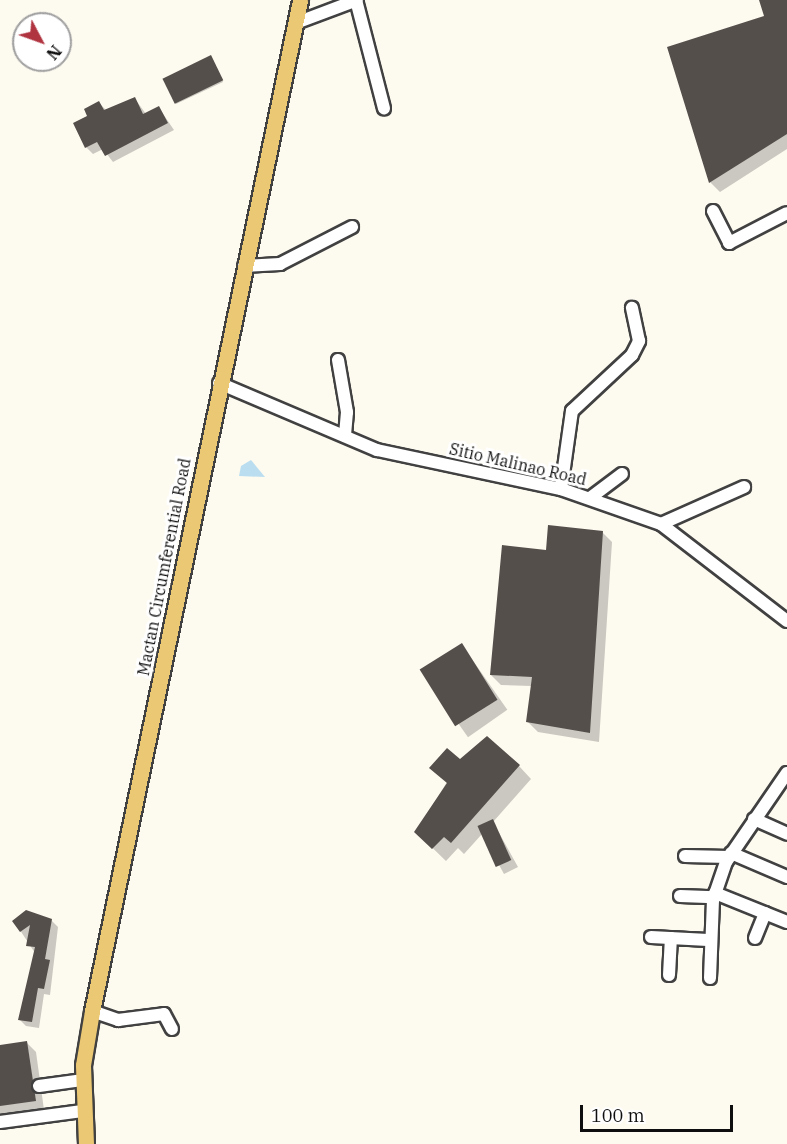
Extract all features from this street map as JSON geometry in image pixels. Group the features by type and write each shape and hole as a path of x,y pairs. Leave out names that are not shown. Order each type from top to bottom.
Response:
{"main road":[{"name":"Mactan Circumferential Road","path":"86,1144 82,1111 82,1080 92,1011 219,383 300,0"}],"street":[{"path":"296,23 356,0 384,108"},
{"path":"712,212 729,243 787,213"},
{"path":"244,266 280,264 352,227"},
{"path":"561,489 572,411 632,355 639,341 632,308"},
{"path":"338,360 347,412 345,436"},
{"name":"Sitio Malinao Road","path":"219,383 377,450 561,489 660,524 787,621"},
{"path":"590,498 622,474"},
{"path":"660,524 744,488"},
{"path":"710,978 708,940 715,895 730,855 754,819 782,788 787,773"},
{"path":"754,819 787,834"},
{"path":"685,856 730,855 787,877"},
{"path":"680,896 715,895 787,922"},
{"path":"755,938 765,913"},
{"path":"651,937 708,940"},
{"path":"669,975 671,938"},
{"path":"92,1011 118,1020 164,1014 172,1029"},
{"path":"39,1086 82,1080"},
{"path":"0,1122 82,1111"}],"water":[{"path":"251,460 265,477 239,476 241,466"}],"building":[{"path":"759,0 787,0 787,134 709,183 667,47 764,16"},
{"path":"211,55 223,80 175,104 162,79"},
{"path":"135,97 143,114 159,106 168,123 105,156 97,142 85,148 73,123 87,116 84,109 99,101 104,110"},
{"path":"548,525 603,531 590,733 526,722 532,677 490,675 502,545 546,550"},
{"path":"462,643 498,700 455,726 420,669"},
{"path":"487,736 520,765 451,843 444,837 432,849 414,832 447,783 429,768 447,748 460,759"},
{"path":"493,819 511,860 496,867 477,826"},
{"path":"26,910 52,919 45,959 50,960 44,989 38,988 32,1022 18,1020 35,947 26,946 30,925 20,932 12,921"},
{"path":"27,1041 36,1101 0,1106 0,1045"}]}
